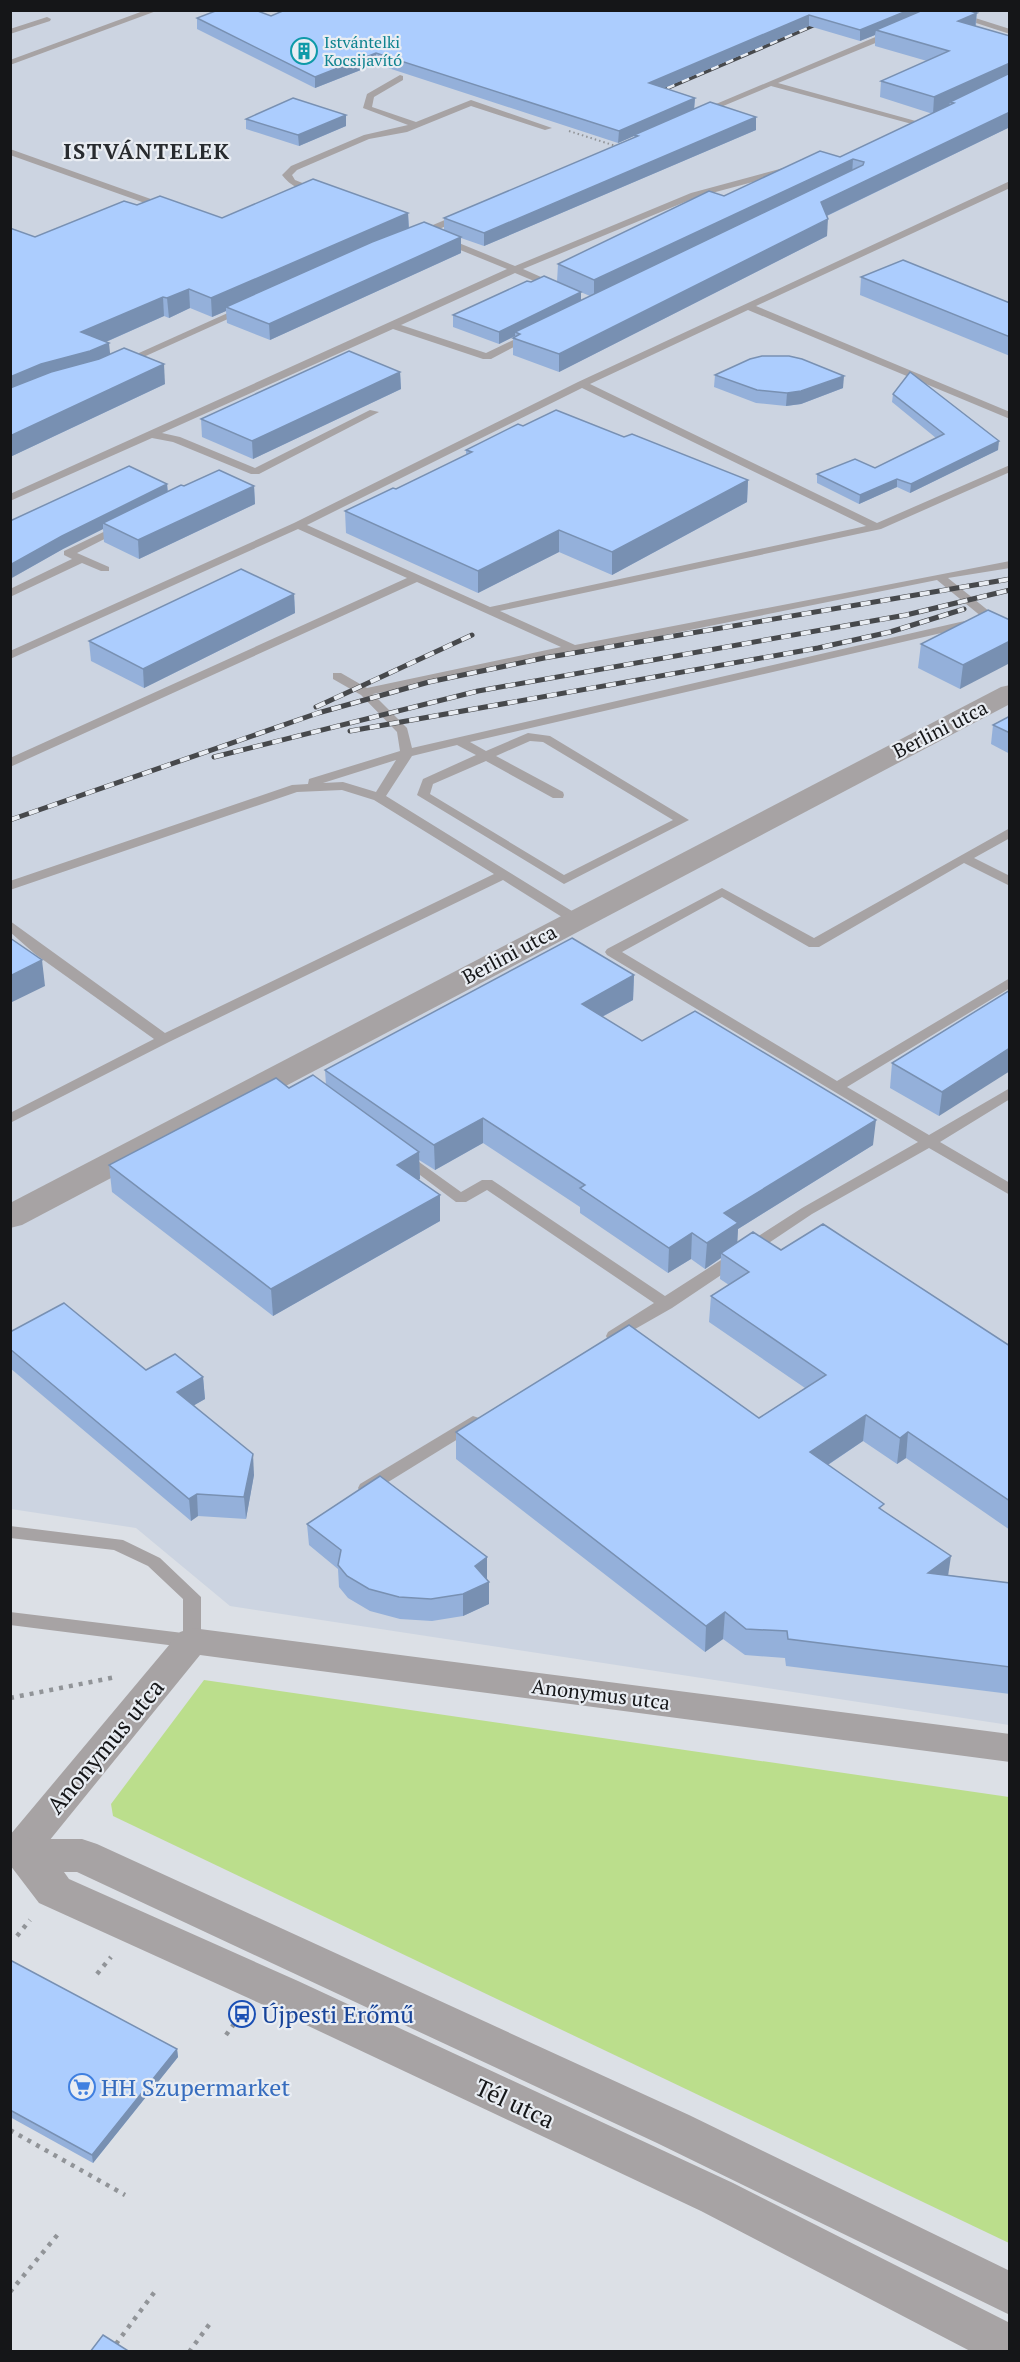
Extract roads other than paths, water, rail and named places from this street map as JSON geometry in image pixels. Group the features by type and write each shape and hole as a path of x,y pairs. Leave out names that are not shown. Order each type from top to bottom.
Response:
{"street":[{"name":"Berlini utca","path":"10,1217 1010,693"},
{"name":"Anonymus utca","path":"19,1851 192,1641 1010,1748"},
{"name":"Tél utca","path":"19,1851 82,1856 621,2105 1010,2294"},
{"name":"Tél utca","path":"19,1851 54,1891 284,1994 717,2197 1010,2347"}],"lane":[{"path":"10,63 155,10"},
{"path":"932,17 941,12 1010,32"},
{"path":"10,32 47,19"},
{"path":"692,116 899,30"},
{"path":"400,78 370,96 367,108 416,125"},
{"path":"770,83 915,128 930,121"},
{"path":"322,194 292,182 287,175 294,168 367,137 404,130 471,103 548,128"},
{"path":"10,152 159,205"},
{"path":"10,498 515,269 694,195 794,168"},
{"path":"10,656 298,525 582,384 1010,184"},
{"path":"468,213 418,232 565,291"},
{"path":"118,365 260,302"},
{"path":"749,307 1010,416"},
{"path":"392,325 487,357 541,330"},
{"path":"582,384 876,527"},
{"path":"153,435 176,439 237,469 255,472 374,412"},
{"path":"490,610 876,527 1010,468"},
{"path":"105,569 68,553 130,522"},
{"path":"298,525 575,649"},
{"path":"10,594 81,559"},
{"path":"364,692 939,576 1010,564"},
{"path":"939,576 991,618 1010,628"},
{"path":"10,763 417,578"},
{"path":"10,886 296,788 407,753 991,618"},
{"path":"337,676 364,692 403,731 407,753 379,797"},
{"path":"528,737 546,739 683,820 564,880 423,795 427,782 488,755 528,737"},
{"path":"459,741 558,795"},
{"path":"296,788 343,786 379,797 575,919"},
{"path":"1010,832 813,944 722,892 612,952 1010,1190"},
{"path":"964,858 1010,882"},
{"path":"10,1119 164,1039 503,875"},
{"path":"10,925 40,951 164,1039"},
{"path":"837,1087 1010,982"},
{"path":"595,1347 666,1304 807,1211 930,1142 1010,1092"},
{"path":"387,1146 460,1199 487,1183 666,1304"},
{"path":"352,1496 484,1416"},
{"path":"10,1532 117,1544 154,1562 192,1597 192,1641"},
{"name":"Anonymus utca","path":"10,1618 192,1641"}],"railway":[{"path":"667,88 849,10"},
{"path":"10,820 318,713 429,682 544,658 1010,579"},
{"path":"214,757 478,691 906,615 1010,590"},
{"path":"350,731 818,648 890,632 964,609"},
{"path":"316,707 472,635"}],"place":[{"name":"Istvántelki Kocsijavító","path":"304,51"},
{"name":"Újpesti Erőmű","path":"242,2014"},
{"name":"HH Szupermarket","path":"82,2087"}],"district":[{"name":"ISTVÁNTELEK","path":"147,150"}]}
